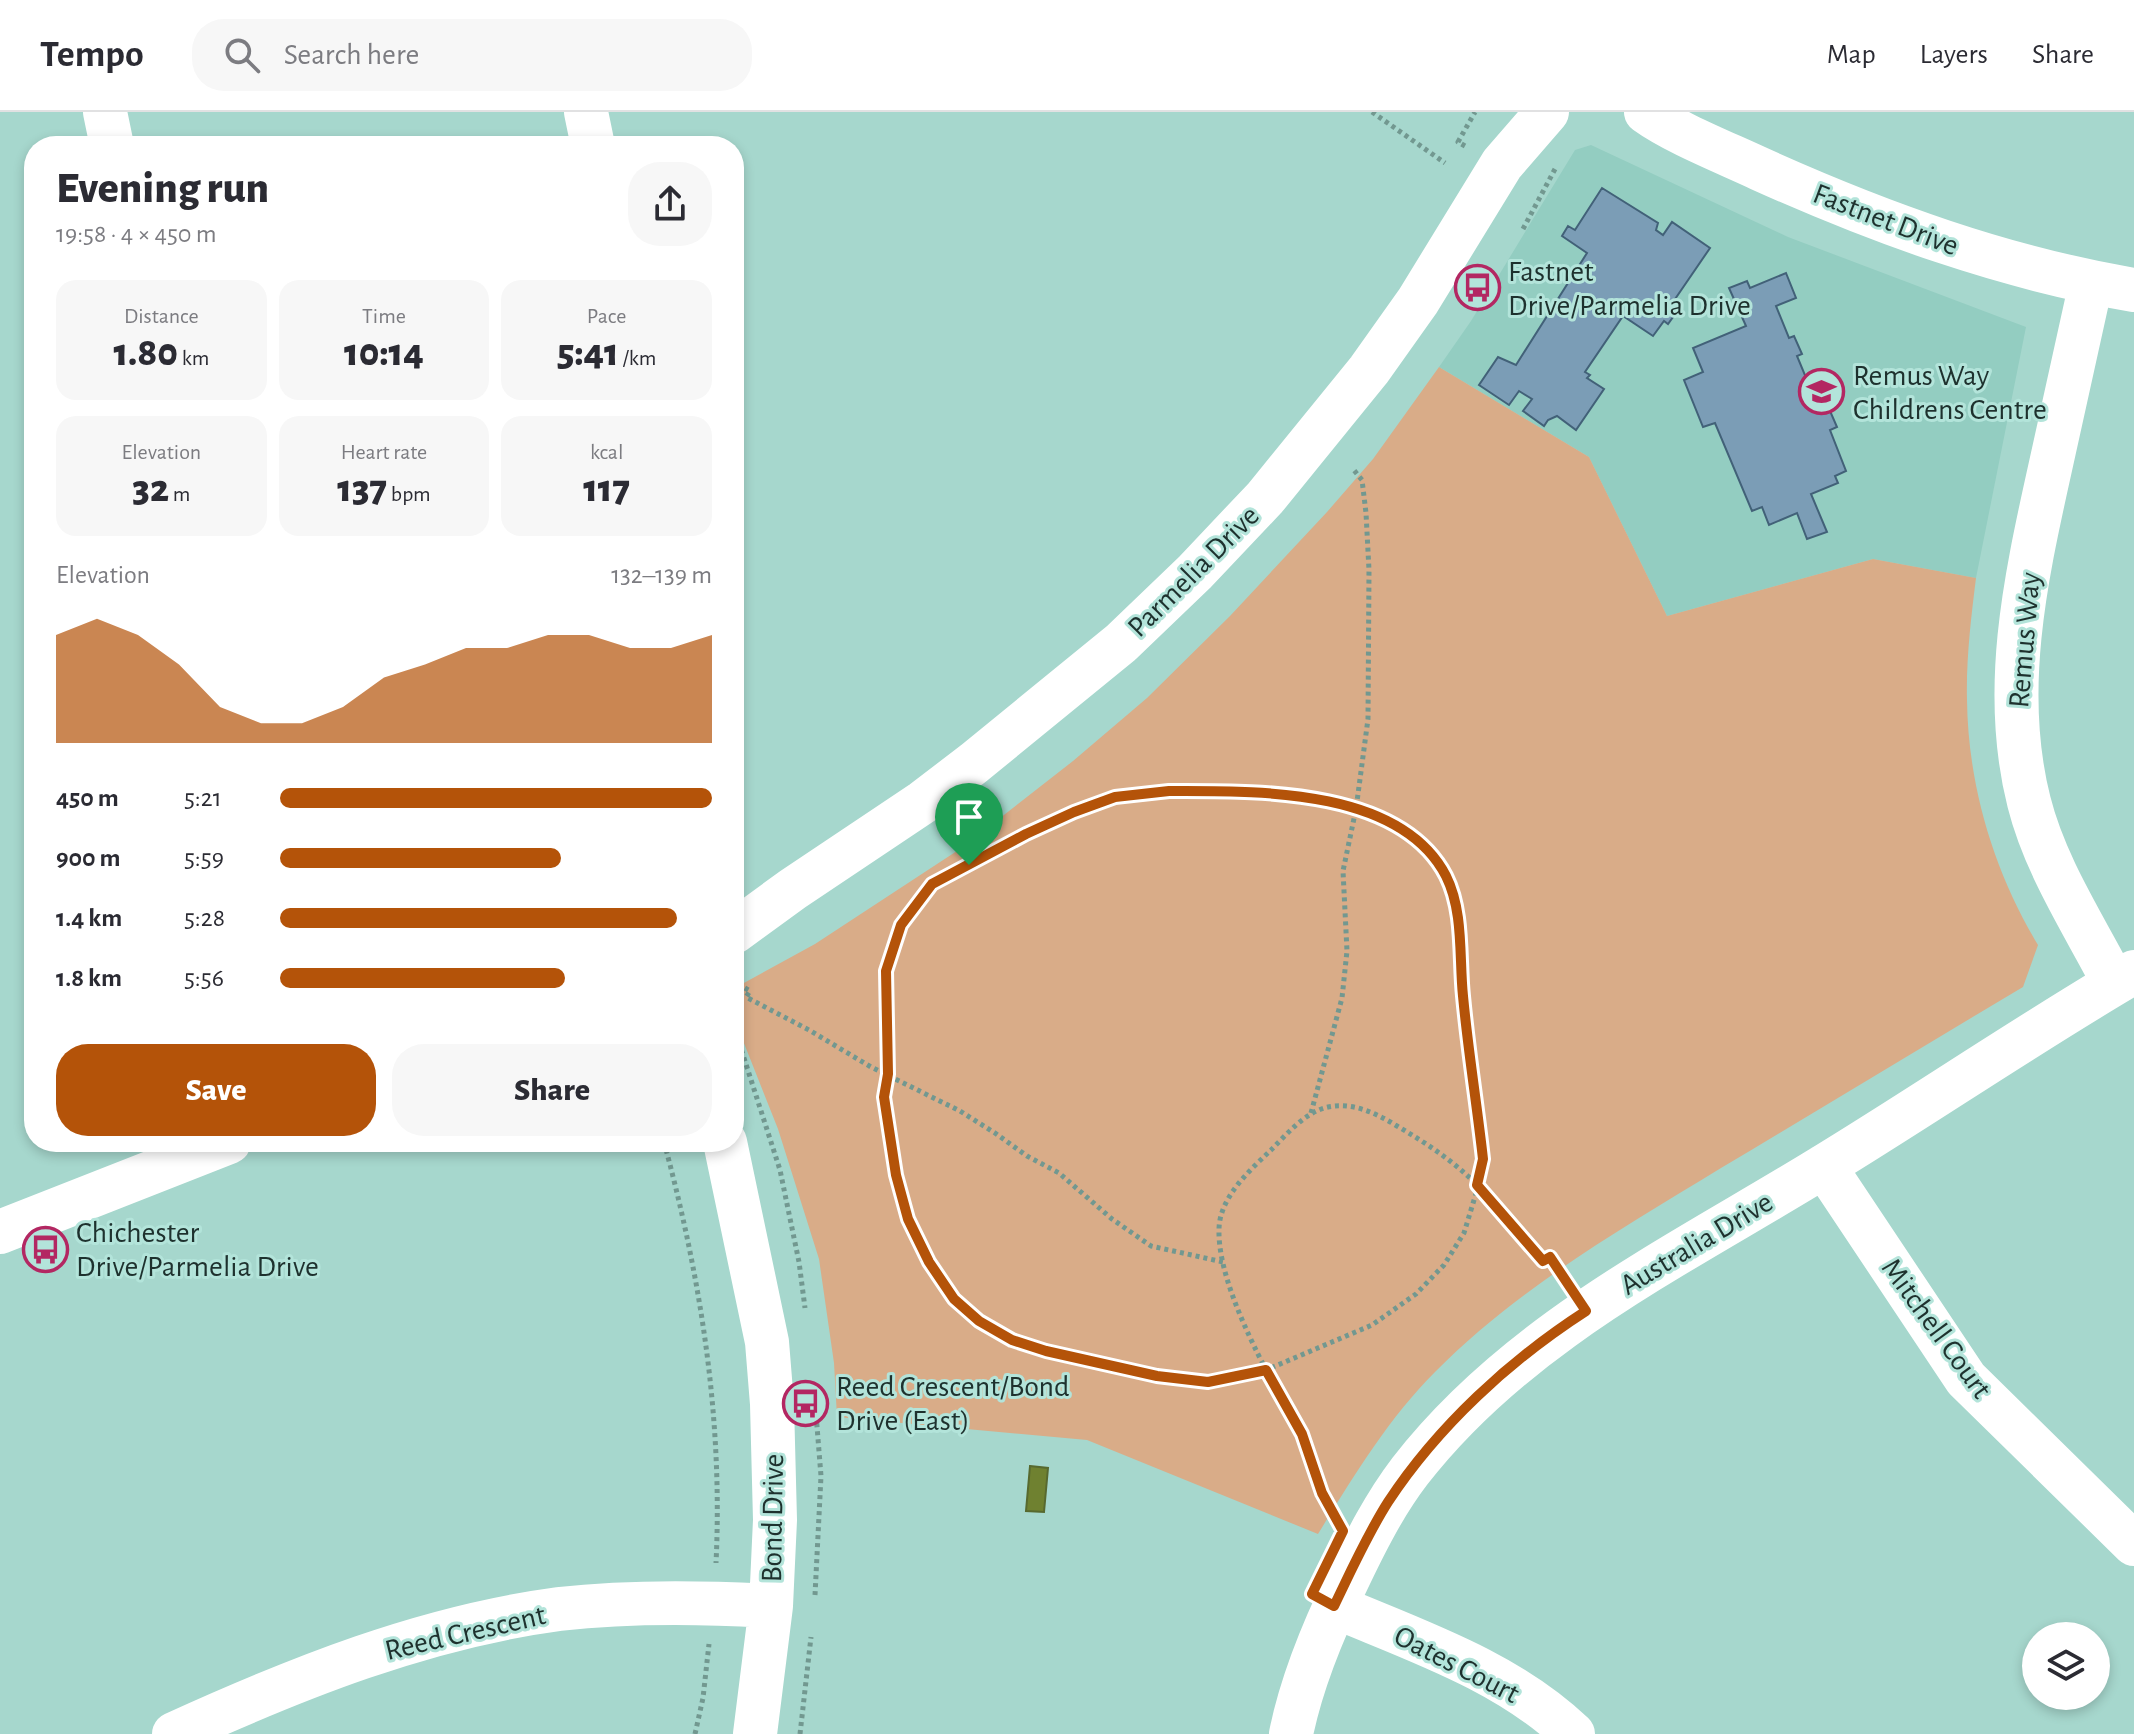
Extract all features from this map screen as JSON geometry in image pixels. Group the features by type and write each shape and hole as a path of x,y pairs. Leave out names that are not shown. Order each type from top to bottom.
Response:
{"street":[{"path":"105,112 110,136"},
{"path":"586,112 591,136"},
{"name":"Parmelia Drive","path":"1502,164 1518,112"},
{"name":"Parmelia Drive","path":"744,925 923,802 1042,709 1121,643 1195,572 1265,498 1369,370 1418,301 1502,164 1547,112"},
{"name":"Fastnet Drive","path":"1644,113 1753,165 1888,223 1962,248 2091,283 2134,290"},
{"name":"Remus Way","path":"2091,283 2032,552 2015,684 2017,726 2029,803 2043,843 2124,977"},
{"name":"Parmelia Drive","path":"744,908 793,889"},
{"name":"Australia Drive","path":"1291,1734 1303,1683 1334,1606 1387,1504 1435,1441 1515,1363 1586,1311 2124,977"},
{"path":"0,1232 204,1152"},
{"name":"Bond Drive","path":"724,1152 767,1342 775,1464 771,1606 755,1734"},
{"name":"Mitchell Court","path":"1824,1166 1966,1379 2134,1544"},
{"name":"Reed Crescent","path":"174,1734 298,1679 363,1656 499,1619 559,1609 655,1602 771,1606"},
{"name":"Oates Court","path":"1334,1606 1436,1649 1508,1684 1573,1734"}],"path":[{"path":"1372,112 1445,163"},
{"path":"1311,1114 1342,998 1347,951 1343,871 1356,809 1368,719 1369,570 1362,480 1353,469"},
{"path":"1169,791 1209,791 1320,800 1356,809 1409,833 1433,857 1447,878 1457,913 1463,997 1483,1159 1464,1233 1444,1265 1416,1294 1372,1325 1266,1370 1208,1382 1157,1376 1046,1351 1012,1340 979,1321 954,1299 929,1262 908,1219 896,1175 884,1097 888,1074 886,971 901,925 932,884 1026,834 1115,797 1169,791"},
{"path":"744,988 750,991 746,997 871,1067 960,1111 1027,1156 1059,1173 1112,1219 1151,1246 1223,1262"},
{"path":"1337,1521 1322,1493 1302,1434 1266,1370 1230,1285 1223,1262 1219,1227 1227,1202 1254,1167 1311,1114 1326,1108 1357,1107 1383,1117 1433,1147 1477,1185 1543,1261 1550,1257 1586,1311"},
{"path":"666,1152 695,1269 709,1366 718,1522 714,1603 703,1698 695,1734"}],"shaded area":[{"name":"Remus Way Childrens Centre","path":"1591,145 1788,237 2026,327 1976,578 1873,559 1667,616 1589,457 1439,367 1471,321 1575,150"},
{"path":"1439,367 1589,457 1667,616 1873,559 1976,578 1967,670 1972,764 1996,858 2038,945 2023,987 1646,1214 1572,1261 1501,1313 1435,1372 1402,1409 1358,1470 1318,1534 1087,1440 837,1417 834,1363 819,1259 778,1129 744,1043 744,983 815,944 963,847 1073,761 1147,698 1230,616 1373,459"},
{"path":"1030,1466 1048,1468 1044,1512 1026,1511"}],"building":[{"path":"1602,188 1658,223 1656,230 1663,235 1672,222 1710,248 1671,305 1678,310 1668,324 1664,321 1653,336 1623,316 1585,372 1590,375 1587,378 1604,389 1576,430 1557,416 1544,426 1523,411 1532,399 1519,391 1509,405 1479,385 1498,357 1516,365 1587,253 1562,236 1568,226 1575,230"},
{"path":"1786,273 1796,298 1776,306 1789,338 1794,336 1802,354 1797,356 1809,385 1824,379 1836,408 1830,411 1837,427 1830,430 1846,471 1835,476 1838,483 1811,494 1827,532 1807,539 1797,513 1769,525 1762,507 1752,511 1715,423 1703,427 1684,380 1703,372 1693,348 1746,326 1729,288 1747,281 1750,288"}],"place":[{"name":"Fastnet Drive/Parmelia Drive","path":"1477,288"},
{"name":"Remus Way Childrens Centre","path":"1822,392"},
{"name":"Chichester Drive/Parmelia Drive","path":"45,1249"},
{"name":"Reed Crescent/Bond Drive (East)","path":"805,1403"}],"route":[{"path":"1169,791 1209,791 1320,800 1356,809 1409,833 1433,857 1447,878 1457,913 1463,997 1483,1159 1477,1185 1543,1261 1550,1257 1586,1311 1515,1363 1435,1441 1387,1504 1334,1606 1312,1594 1343,1531 1322,1493 1309,1451 1291,1411 1266,1370 1208,1382 1157,1376 1046,1351 1012,1340 979,1321 954,1299 929,1262 908,1219 896,1175 884,1097 888,1074 886,971 901,925 932,884 969,865 1026,834 1115,797 1169,791"}]}
